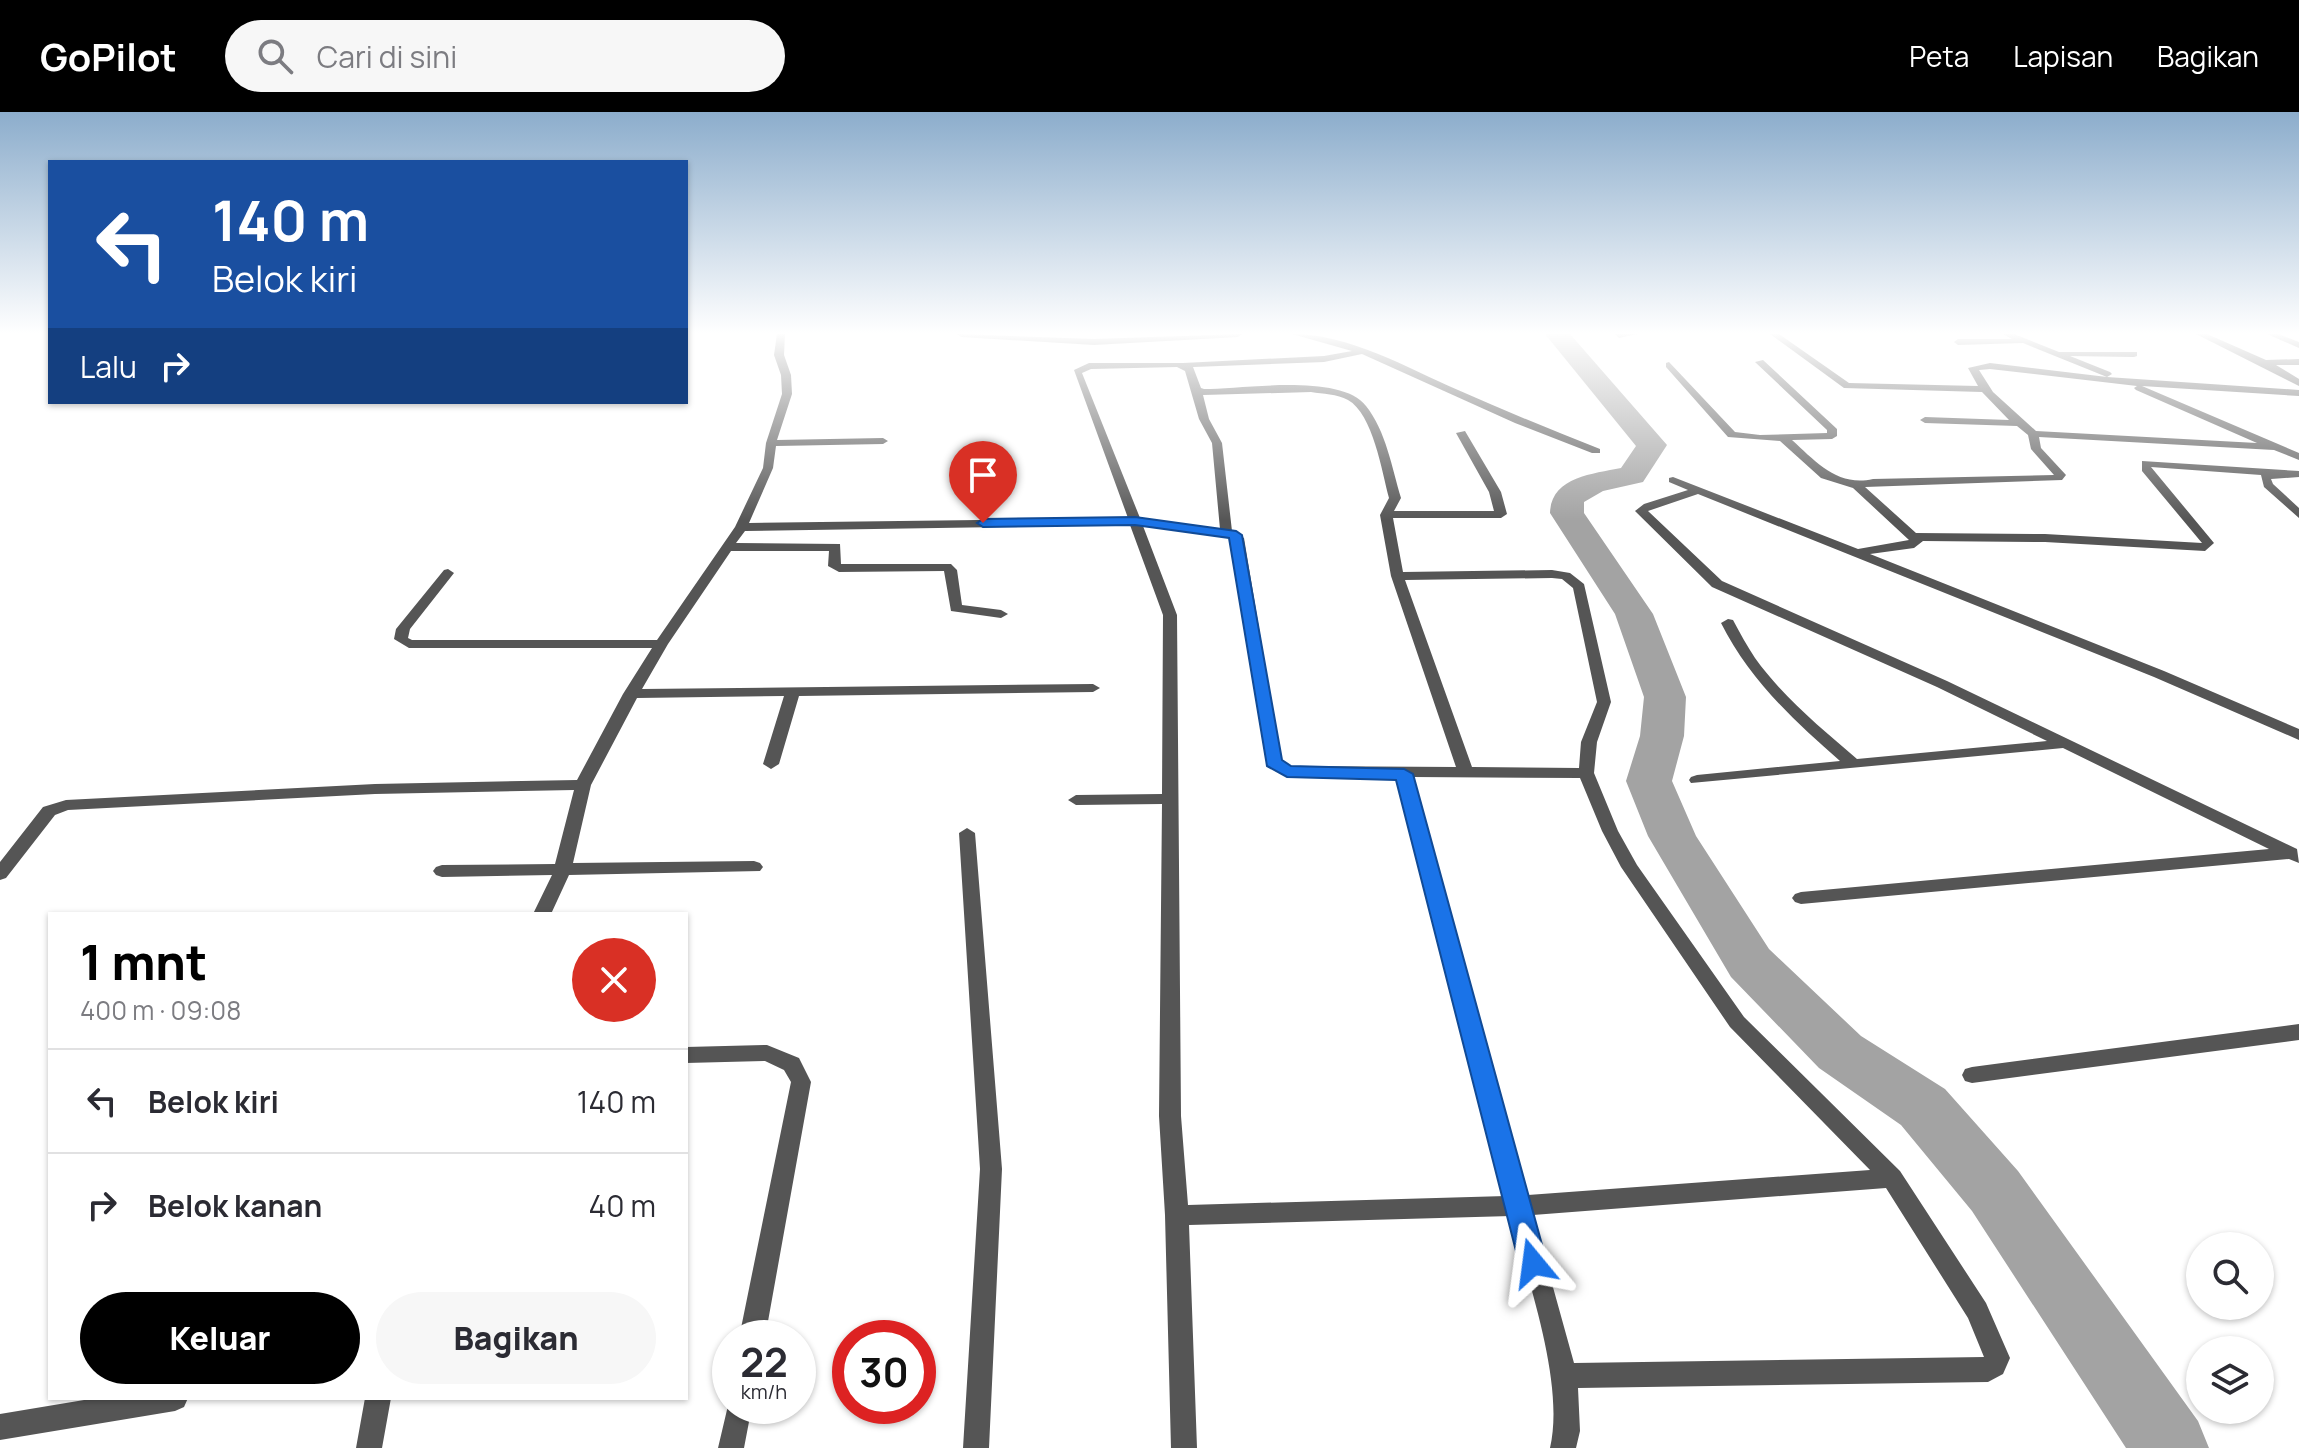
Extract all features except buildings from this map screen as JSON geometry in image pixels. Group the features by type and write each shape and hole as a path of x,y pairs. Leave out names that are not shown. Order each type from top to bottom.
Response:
{"street":[{"path":"543,912 562,872 583,785 630,694 741,527 768,468 771,443 786,396"},
{"path":"1085,396 1170,615 1170,1116 1177,1215 1184,1448"},
{"path":"1199,396 1204,419 1217,443 1226,533"},
{"path":"1345,396 1360,403 1380,446 1395,498 1386,515 1397,576 1465,770"},
{"path":"1464,396 1596,451"},
{"path":"1697,396 1732,435 1784,439 1824,437 1834,433 1796,396"},
{"path":"1993,396 2033,434 2274,447"},
{"path":"2159,396 2299,457"},
{"path":"1925,420 2019,423"},
{"path":"1386,515 1501,514 1495,492 1461,433"},
{"path":"1784,439 1825,476 1857,486 1873,482 2058,478 2060,475 2036,449 2033,434"},
{"path":"771,443 883,441"},
{"path":"1857,486 1915,537 2045,538 2205,547 2208,543 2146,469 2146,463 2299,474"},
{"path":"2276,473 2266,475 2268,485 2299,514"},
{"path":"1673,480 2159,674 2299,735"},
{"path":"1699,490 1641,511 1717,584 1942,684 2296,853"},
{"path":"741,527 1135,521 1226,533 1238,538 1273,762 1287,771 1586,773"},
{"path":"1859,553 1915,544 1915,537"},
{"path":"728,547 833,546 838,548 834,566 847,569 947,567 951,570 956,608 1001,614"},
{"path":"448,573 403,629 401,639 409,644 425,645 661,644"},
{"path":"1397,576 1552,574 1573,581 1579,587 1604,702 1589,742 1586,773 1630,867 1737,1022 1892,1178 1977,1311 1997,1358 1988,1369 1565,1376"},
{"path":"1728,623 1738,646 1805,723 1854,765"},
{"path":"630,694 1093,688"},
{"path":"771,764 793,692"},
{"path":"1697,780 2064,744"},
{"path":"1404,774 1517,1206 1565,1376 1567,1431 1563,1448"},
{"path":"0,874 49,811 66,805 375,789 583,785"},
{"path":"1076,800 1171,799"},
{"path":"967,833 991,1169 976,1448"},
{"path":"1801,898 2296,853"},
{"path":"442,871 562,872 754,867"},
{"path":"1972,1075 2299,1032"},
{"path":"688,1055 767,1053 792,1064 801,1082 755,1320"},
{"path":"1177,1215 1517,1206 1892,1178"},
{"path":"0,1427 163,1400"},
{"path":"369,1448 378,1400"},
{"path":"731,1448 736,1424"}],"waterway":[{"path":"1610,396 1652,445 1632,475 1592,484 1567,498 1567,513 1634,614 1665,697 1662,736 1649,781 1672,836 1750,963 1840,1052 1923,1107 1995,1191 2171,1448"}],"route":[{"path":"983,523 1135,521 1236,535 1273,762 1287,771 1404,774 1533,1263"}]}
